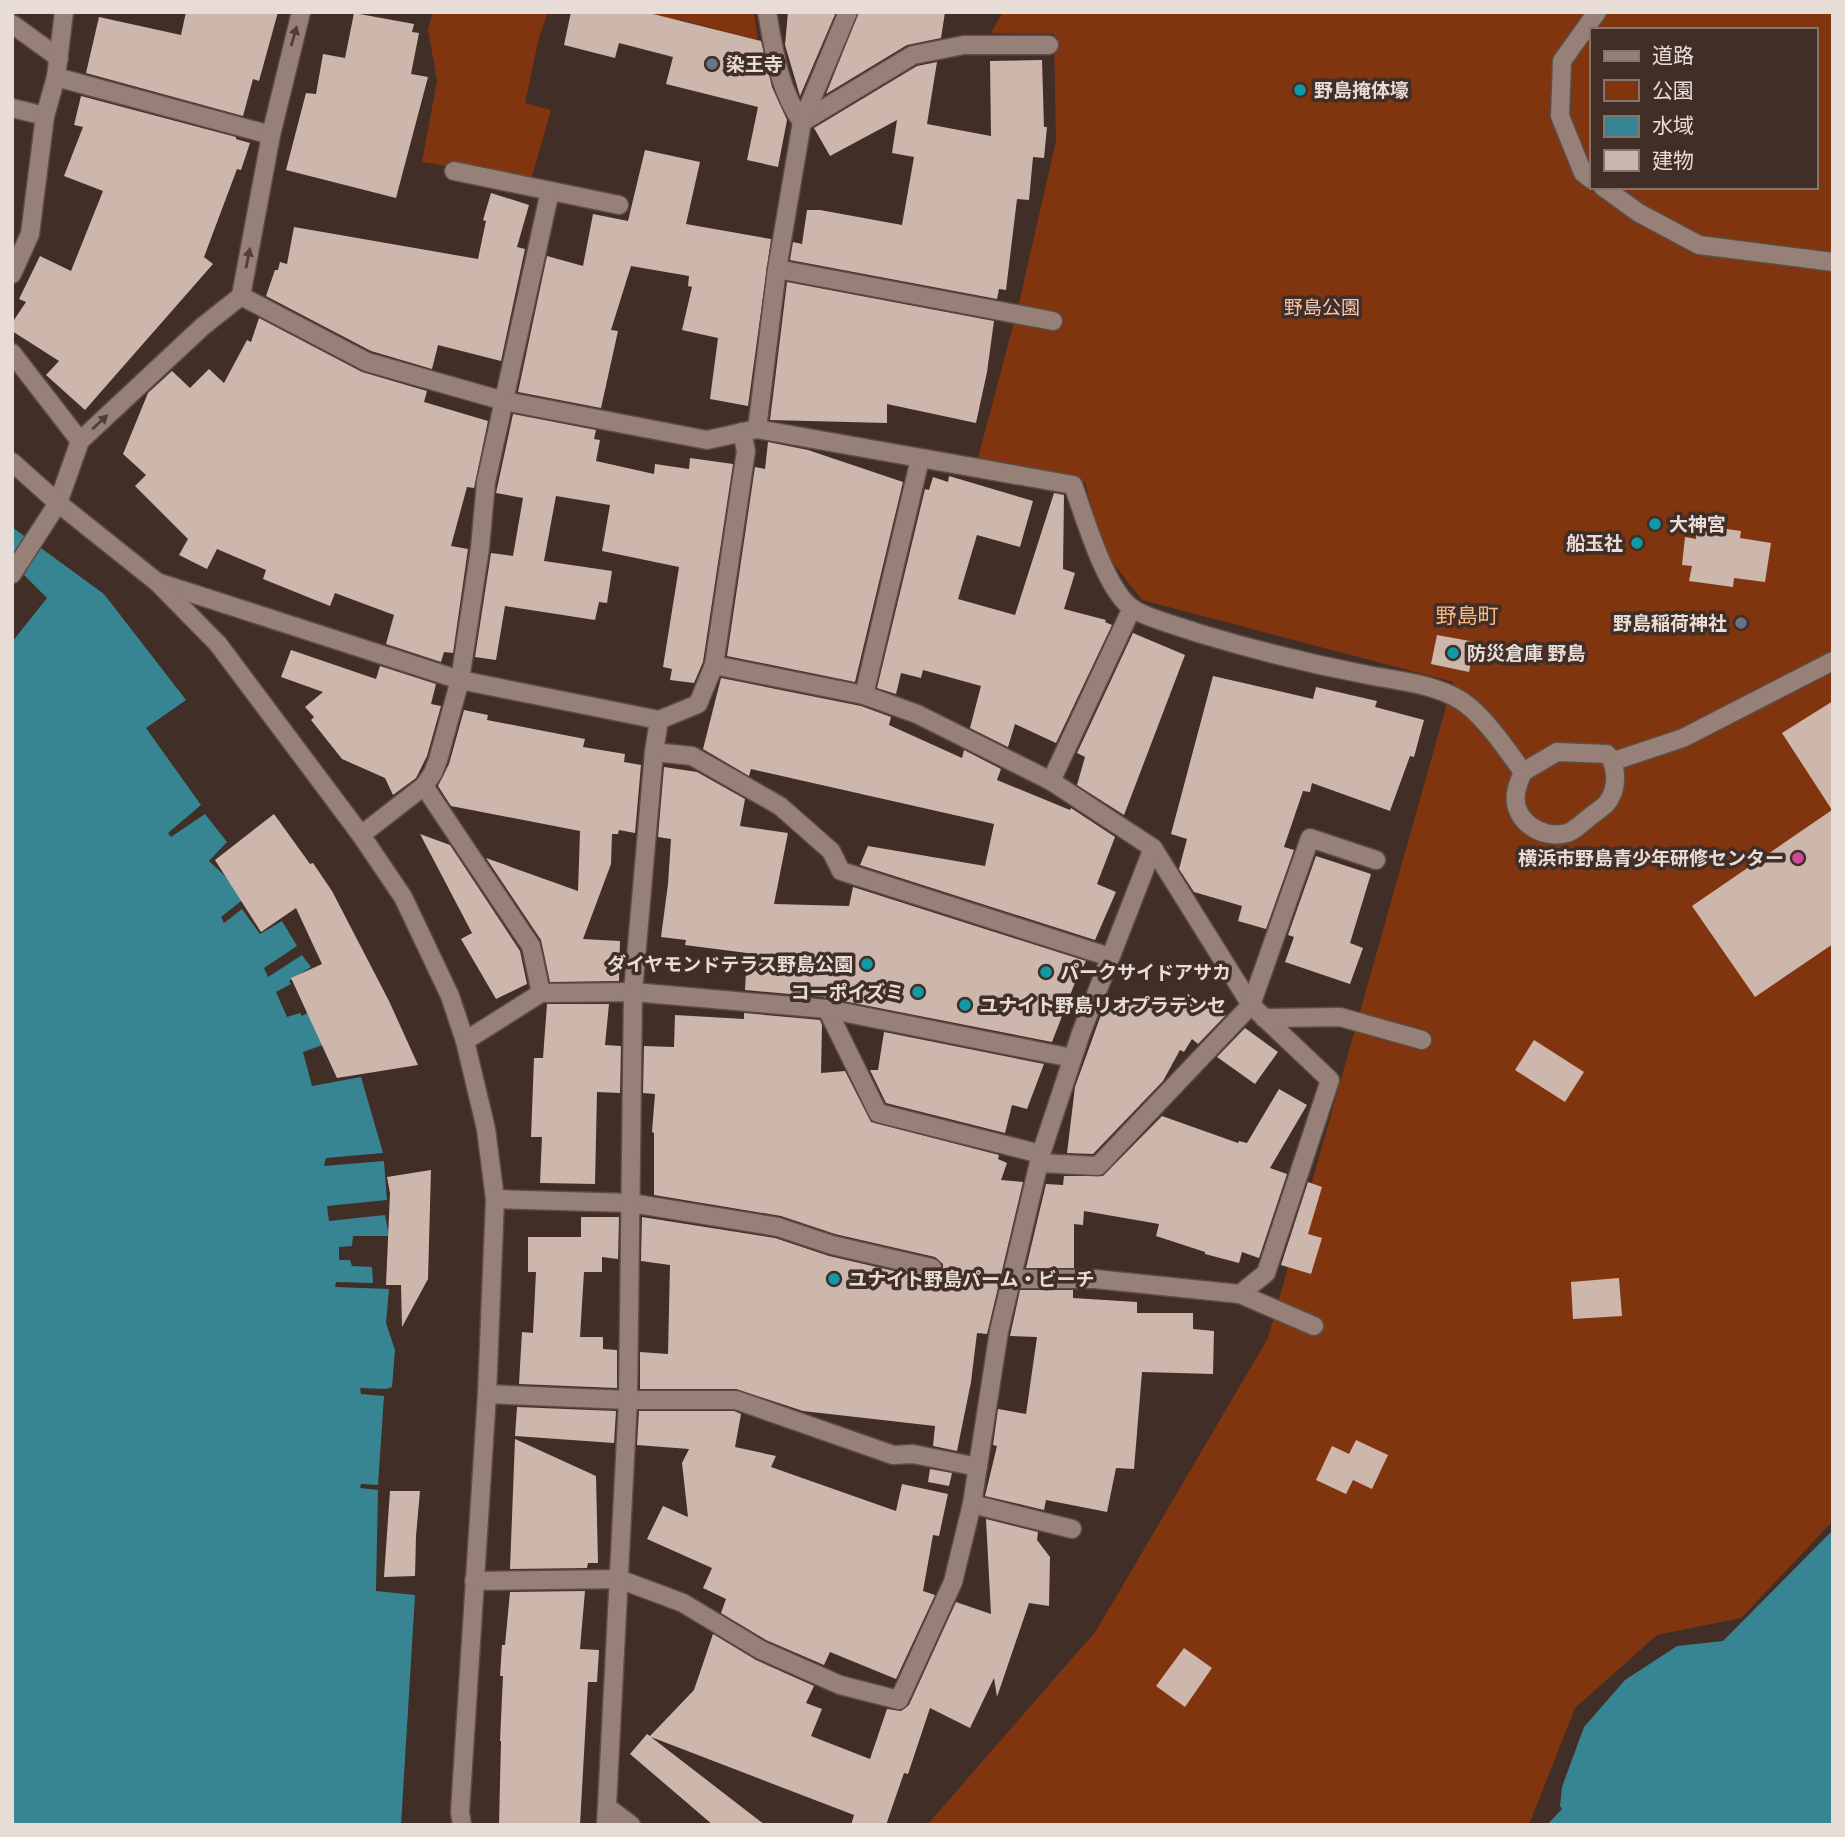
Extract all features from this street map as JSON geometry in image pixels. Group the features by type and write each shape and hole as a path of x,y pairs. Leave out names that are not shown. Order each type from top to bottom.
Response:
{"street":[{"path":"12,274 30,234 45,116 56,77 64,12"},
{"path":"12,574 58,503 80,441 202,327 241,296 271,135 301,12"},
{"path":"767,12 777,67 791,107 802,122"},
{"path":"157,582 460,680 659,720 698,704 714,665 749,431 802,122 848,12"},
{"path":"1590,178 1583,173 1560,116 1562,61 1597,12"},
{"path":"12,24 59,58"},
{"path":"802,122 913,55 964,45 1049,45"},
{"path":"56,77 271,135"},
{"path":"12,108 45,116"},
{"path":"454,171 620,205"},
{"path":"1606,189 1639,213 1699,245 1833,262"},
{"path":"361,835 424,786 433,773 460,680 480,548 486,482 550,191"},
{"path":"777,269 1053,321"},
{"path":"241,296 367,362 504,401 707,440 749,431 1073,485 1096,552 1116,588 1132,608 1180,627 1245,647 1434,688 1462,701 1501,740 1522,772"},
{"path":"12,353 80,441"},
{"path":"864,695 920,459"},
{"path":"12,462 58,503 157,582 218,644 361,835 403,897 450,996 465,1041 486,1129 495,1199 487,1394 460,1812 462,1825"},
{"path":"1051,781 1132,608"},
{"path":"1614,761 1683,738 1833,661"},
{"path":"714,665 864,695 917,714 1051,781 1153,848 1251,1005 1330,1080 1266,1273 1240,1294"},
{"path":"631,1825 607,1816 628,1400 633,992 659,720"},
{"path":"1557,751 1607,754 1614,761 1614,786 1608,803 1570,832 1544,834 1532,828 1522,818 1515,795 1522,772 1557,751"},
{"path":"654,752 692,756 780,806 831,851 841,872 1110,957"},
{"path":"424,786 531,946 541,993"},
{"path":"827,1009 878,1113 1040,1159 1098,1166 1251,1005 1310,838 1376,860"},
{"path":"474,1581 619,1579 683,1603 761,1650 840,1685 899,1700 953,1582 972,1504 999,1331 1040,1159 1072,1058 1153,848"},
{"path":"465,1041 541,993 633,992 827,1009 1072,1058"},
{"path":"1264,1018 1340,1017 1422,1040"},
{"path":"495,1199 631,1203 778,1227 832,1245 932,1268"},
{"path":"1011,1279 1095,1279 1240,1294 1314,1326"},
{"path":"487,1394 628,1400 736,1400 893,1455 912,1454 978,1467"},
{"path":"972,1504 1072,1529"}],"green space":[{"path":"433,12 548,12 539,37 525,103 551,110 531,180 422,162 437,81 428,29"},
{"path":"640,12 754,12 758,40 680,20 677,30"},
{"name":"野島公園","path":"1003,12 1833,12 1833,1521 1741,1618 1657,1635 1575,1708 1529,1825 927,1825 1096,1631 1268,1338 1453,682 1142,600 1103,550 1085,482 978,458 1019,303 1056,141 1054,34 991,33"}],"water":[{"path":"12,527 104,594 186,700 146,728 201,805 168,833 171,837 205,814 227,842 209,861 227,878 247,863 259,887 221,917 224,923 242,909 260,934 282,921 297,946 264,968 268,977 302,955 311,967 289,981 291,984 276,992 287,1017 300,1013 302,1016 325,1003 345,1037 303,1052 312,1086 361,1077 383,1153 326,1158 324,1166 384,1161 387,1200 327,1206 329,1221 385,1215 389,1236 353,1236 352,1246 339,1247 339,1260 350,1260 352,1266 372,1267 373,1283 336,1282 335,1287 389,1289 386,1323 395,1350 392,1387 360,1388 361,1394 384,1396 378,1485 361,1484 360,1488 378,1490 376,1591 415,1595 401,1825 12,1825"},
{"path":"1833,1530 1833,1825 1547,1825 1562,1809 1562,1787 1584,1727 1625,1680 1677,1646 1723,1641"}],"pier":[{"path":"12,563 47,598 12,642"}],"building":[{"path":"186,12 278,12 259,81 253,79 243,116 86,73 99,17 181,35"},
{"name":"染王寺","path":"571,12 645,12 761,41 772,87 787,120 778,167 747,160 758,107 666,84 673,57 619,43 615,58 564,45"},
{"path":"788,12 836,12 800,96 785,45"},
{"path":"859,12 945,12 941,38 907,45 826,94"},
{"path":"354,13 414,24 412,32 419,33 411,74 428,77 396,198 286,170 306,93 316,94 323,54 345,58"},
{"path":"1042,60 1044,127 1047,127 1044,158 1033,157 1029,200 1017,199 1006,290 999,289 997,299 790,260 793,242 802,244 807,210 902,225 914,157 892,153 897,120 830,156 814,128 917,66 937,62 927,124 991,136 990,61"},
{"path":"81,96 250,143 241,170 237,169 204,257 213,264 85,410 46,375 59,361 12,331 12,323 26,302 19,299 40,256 71,271 103,191 64,176 83,127 74,125"},
{"path":"645,150 700,162 686,224 771,239 748,406 710,399 718,338 682,330 692,287 688,286 689,276 631,266 611,330 618,331 601,408 518,392 547,256 583,266 593,214 628,221"},
{"path":"491,193 529,205 517,247 525,249 501,361 438,345 432,369 371,351 266,296 280,262 287,264 294,227 478,259 486,221 483,220"},
{"path":"787,282 994,321 976,423 887,404 887,423 770,420"},
{"path":"259,318 362,372 427,391 424,402 488,421 474,488 467,487 451,546 468,549 453,653 444,652 441,662 386,644 394,615 335,593 330,606 263,579 266,570 217,549 207,569 179,555 188,539 135,486 146,475 123,454 148,393 172,371 190,388 209,369 224,383 247,340 251,342"},
{"path":"513,414 596,430 594,439 600,440 596,461 654,474 655,464 689,469 690,458 733,464 703,662 694,683 670,680 672,669 663,667 679,567 602,551 610,505 556,496 544,561 612,571 607,603 599,602 595,620 505,606 496,660 475,657 491,553 513,556 523,498 496,493"},
{"path":"768,442 808,450 903,482 855,682 727,656 755,467 765,469"},
{"path":"949,476 1033,501 1020,547 977,535 958,599 1015,615 1054,493 1064,495 1063,569 1075,573 1064,609 1106,620 1105,622 1112,625 1056,743 1015,724 1008,747 970,728 981,686 923,670 921,678 901,673 896,694 877,688 925,489 929,490 933,477 948,482"},
{"name":"野島稲荷神社","path":"1697,525 1741,531 1740,538 1771,543 1765,582 1734,578 1733,587 1689,581 1692,566 1682,565 1685,537 1696,539"},
{"path":"1133,633 1185,655 1124,815 1077,785 1085,757 1077,753"},
{"name":"防災倉庫 野島","path":"1437,635 1475,642 1469,672 1431,664"},
{"path":"291,650 376,679 380,666 436,684 431,704 441,706 427,756 416,778 393,795 385,778 342,759 311,720 314,717 305,707 323,692 281,677"},
{"path":"1213,676 1313,699 1316,687 1377,701 1375,707 1424,720 1414,757 1410,756 1390,811 1312,783 1310,792 1303,791 1284,847 1294,850 1266,929 1238,921 1242,906 1194,892 1179,869 1187,839 1171,834"},
{"path":"721,678 861,706 891,717 889,725 962,758 964,750 1001,769 997,780 1070,810 1071,808 1115,837 1097,884 1116,892 1095,940 860,865 868,846 985,866 994,824 751,769 749,776 703,749"},
{"name":"横浜市野島青少年研修センター","path":"1833,701 1833,944 1755,997 1692,906 1832,810 1782,733"},
{"path":"464,710 488,715 487,720 585,739 583,747 625,754 624,762 641,765 635,833 619,830 618,834 612,834 611,864 583,939 620,941 619,981 550,982 541,940 486,858 578,891 580,831 451,806 438,786 449,764"},
{"path":"664,767 697,772 745,799 740,826 788,833 774,904 849,906 853,887 1086,961 1081,967 1052,1042 823,997 745,990 747,953 685,945 686,940 661,937 671,839 658,837"},
{"path":"274,814 332,891 389,1001 418,1065 337,1078 291,978 322,964 296,908 261,932 215,860"},
{"path":"420,834 450,845 520,951 527,984 496,999 461,939 472,933"},
{"path":"1316,856 1371,874 1350,943 1363,948 1350,984 1285,962 1294,937 1288,935"},
{"path":"1188,994 1200,1001 1202,998 1226,1015 1198,1044 1192,1039 1184,1052 1180,1050 1163,1081 1093,1154 1067,1153 1075,1087 1107,998 1176,1014"},
{"path":"547,1004 609,1004 605,1045 621,1046 620,1093 597,1092 595,1184 540,1183 542,1137 531,1137 534,1058 543,1058"},
{"path":"744,1013 820,1020 821,1073 845,1071 871,1122 999,1155 998,1159 1007,1163 1001,1180 1023,1182 987,1334 977,1333 971,1382 957,1451 933,1446 935,1426 803,1411 736,1389 640,1389 640,1352 668,1354 670,1265 641,1261 642,1217 775,1238 829,1256 929,1279 936,1279 943,1271 943,1264 935,1257 835,1234 781,1216 654,1195 652,1132 655,1094 643,1093 644,1046 674,1047 675,1015 744,1019"},
{"path":"1245,1028 1278,1052 1255,1084 1217,1057"},
{"path":"884,1032 1044,1064 1027,1109 1012,1105 1005,1133 886,1103 870,1070 878,1070"},
{"path":"1534,1040 1584,1072 1565,1102 1515,1070"},
{"path":"1279,1089 1307,1105 1270,1168 1287,1174 1259,1258 1242,1252 1239,1263 1205,1254 1156,1236 1159,1224 1084,1211 1083,1225 1074,1224 1074,1268 1026,1268 1046,1184 1063,1185 1064,1176 1103,1176 1162,1116 1238,1143 1247,1143"},
{"path":"431,1170 428,1279 402,1327 401,1285 386,1285 390,1193 387,1177"},
{"path":"1308,1182 1322,1187 1308,1234 1322,1238 1311,1274 1281,1265"},
{"path":"581,1217 619,1217 618,1259 602,1257 602,1272 584,1272 580,1337 603,1337 603,1349 617,1350 617,1388 519,1384 522,1332 533,1333 536,1272 528,1272 528,1237 581,1237"},
{"path":"1619,1278 1622,1316 1573,1319 1571,1282"},
{"path":"1020,1290 1073,1290 1073,1298 1137,1302 1137,1313 1193,1313 1193,1329 1214,1331 1213,1374 1142,1372 1134,1469 1116,1468 1107,1512 1046,1500 1044,1510 985,1496 997,1446 993,1445 998,1409 1026,1414 1037,1337 1010,1336"},
{"path":"517,1407 616,1411 614,1443 515,1436"},
{"path":"639,1411 734,1411 741,1414 735,1447 776,1456 771,1467 896,1511 902,1484 948,1494 939,1536 933,1535 923,1591 935,1595 896,1679 830,1652 824,1665 766,1640 721,1613 726,1599 703,1588 712,1568 647,1539 663,1506 688,1517 682,1463 689,1449 637,1445"},
{"path":"515,1439 596,1476 598,1563 588,1563 587,1568 510,1569"},
{"path":"1356,1440 1388,1455 1372,1489 1353,1480 1346,1494 1316,1480 1332,1446 1349,1454"},
{"path":"930,1469 952,1473 949,1486 928,1482"},
{"path":"390,1491 420,1491 415,1576 384,1577"},
{"path":"986,1519 1038,1532 1037,1540 1050,1557 1049,1606 1029,1603 997,1697 994,1678 970,1728 930,1708 908,1774 904,1773 886,1825 851,1825 854,1815 651,1737 765,1825 713,1825 630,1754 647,1734 650,1736 694,1690 713,1634 756,1660 814,1686 806,1703 822,1709 811,1736 870,1759 887,1709 901,1711 909,1705 956,1602 991,1614"},
{"path":"585,1591 580,1649 599,1650 597,1682 588,1682 580,1825 499,1825 503,1676 500,1676 510,1592"},
{"path":"1184,1648 1212,1668 1185,1707 1156,1686"}],"place":[{"name":"染王寺","path":"712,64"},
{"name":"野島掩体壕","path":"1300,90"},
{"name":"大神宮","path":"1655,524"},
{"name":"船玉社","path":"1637,543"},
{"name":"野島稲荷神社","path":"1741,623"},
{"name":"防災倉庫 野島","path":"1453,653"},
{"name":"横浜市野島青少年研修センター","path":"1798,858"},
{"name":"ダイヤモンドテラス野島公園","path":"867,964"},
{"name":"パークサイドアサカ","path":"1046,972"},
{"name":"コーポイズミ","path":"918,992"},
{"name":"ユナイト野島リオプラテンセ","path":"965,1005"},
{"name":"ユナイト野島パーム・ビーチ","path":"834,1279"}],"district":[{"name":"野島町","path":"1467,616"}]}
